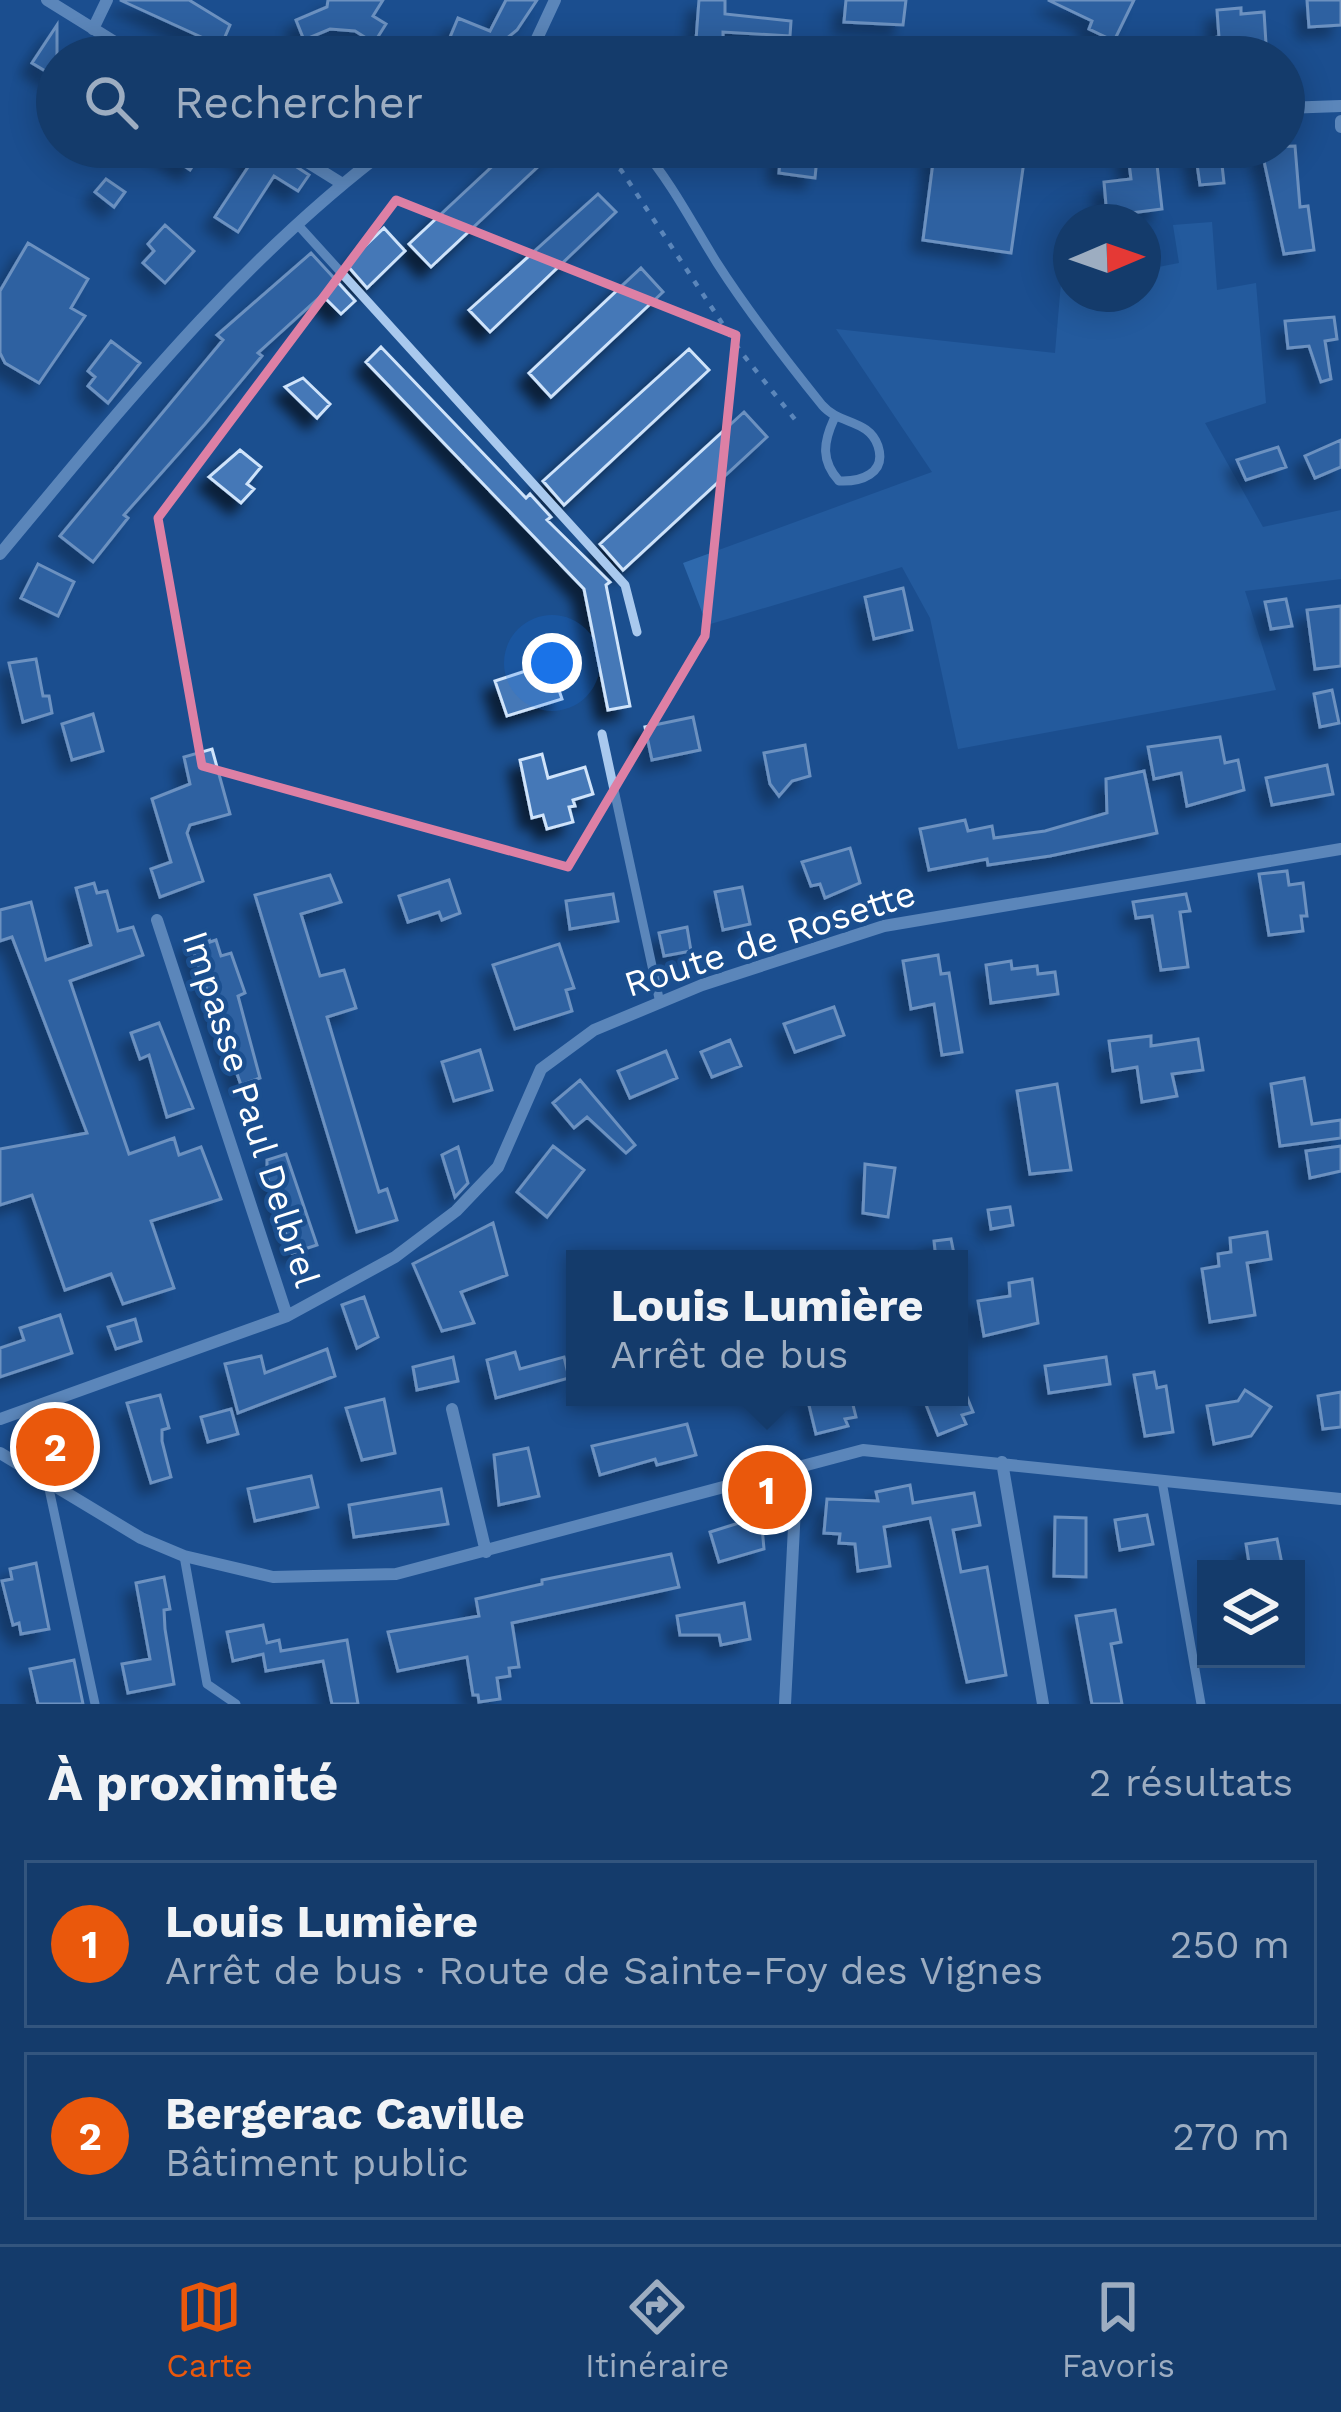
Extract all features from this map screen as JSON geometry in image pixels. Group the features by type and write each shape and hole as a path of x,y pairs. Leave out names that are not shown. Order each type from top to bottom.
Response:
{"street":[{"path":"47,0 106,36"},
{"path":"94,28 107,0"},
{"path":"538,36 555,0"},
{"path":"1305,107 1341,106"},
{"path":"317,168 341,183"},
{"path":"0,554 200,316 361,168"},
{"name":"Route de Rosette","path":"0,1419 287,1316 395,1257 456,1211 499,1167 542,1069 594,1030 884,926 1341,849"},
{"name":"Impasse Paul Delbrel","path":"158,920 287,1316"},
{"path":"452,1409 486,1552"},
{"path":"0,1453 141,1538 184,1556 273,1577 397,1574 863,1450 1341,1499"},
{"path":"1002,1462 1043,1704"},
{"path":"0,1466 20,1467"},
{"path":"785,1704 797,1468"}],"lane":[{"path":"659,168 759,325 834,419 867,428 880,461 872,474 839,482 828,468 824,441 834,419"},
{"path":"298,225 625,585 637,632"},
{"path":"602,734 660,1003"},
{"path":"1162,1480 1201,1704"},
{"path":"48,1484 95,1704"},
{"path":"184,1556 207,1684 236,1704"}],"path":[{"path":"617,168 741,352 797,422"}],"highlighted area":[{"path":"396,200 736,335 705,636 568,867 202,766 158,518"}],"shaded area":[{"path":"1212,222 1217,290 1256,283 1266,403 1205,423 1263,527 1341,510 1341,579 1245,591 1276,690 958,749 930,618 902,567 707,625 683,563 932,472 836,329 1055,353 1059,312 1161,312 1161,266 1179,263 1173,225"}],"building":[{"path":"120,0 189,0 230,25 225,36 199,36"},
{"path":"328,0 383,0 373,16 386,24 378,36 330,29 302,36 296,20 327,7"},
{"path":"506,0 537,0 510,36 451,36 458,18 490,31"},
{"path":"699,0 725,0 725,14 791,21 790,36 723,32 723,36 696,36"},
{"path":"846,0 906,0 903,25 844,22"},
{"path":"1048,0 1134,0 1116,36 1089,29 1092,21"},
{"path":"1307,0 1341,0 1341,25 1309,27"},
{"path":"1217,10 1264,12 1266,36 1219,36"},
{"path":"247,168 298,168 309,175 298,191 274,176 238,232 215,217"},
{"path":"490,168 537,168 431,267 409,244"},
{"path":"779,168 816,168 815,178 779,173"},
{"path":"932,168 1023,168 1011,253 923,240"},
{"path":"1130,168 1157,168 1162,209 1161,204 1106,204 1104,182 1131,179"},
{"path":"1198,168 1222,168 1224,183 1200,185"},
{"path":"1266,168 1297,168 1300,207 1308,206 1314,250 1284,254"},
{"path":"106,179 125,192 114,207 95,192"},
{"path":"598,194 616,212 490,332 469,310"},
{"path":"165,225 194,251 165,283 143,263 154,251 148,244"},
{"path":"384,228 405,251 367,288 346,264"},
{"path":"28,243 88,279 71,308 85,316 39,383 5,363 0,353 0,291"},
{"path":"311,253 355,301 341,314 322,295 258,353 262,356 124,515 128,518 93,562 60,536 223,340 217,335"},
{"path":"641,268 663,292 551,397 529,373"},
{"path":"1334,317 1337,339 1325,341 1331,379 1321,382 1309,346 1288,348 1285,321"},
{"path":"111,341 140,363 108,403 88,386 95,377 88,371"},
{"path":"381,347 526,498 530,494 551,517 547,520 610,582 606,585 630,706 608,710 584,589 366,362"},
{"path":"689,349 709,370 564,505 543,481"},
{"path":"303,378 330,404 317,418 285,387"},
{"path":"744,412 767,437 623,570 600,544"},
{"path":"1341,440 1341,467 1315,478 1305,456"},
{"path":"1278,447 1286,467 1246,480 1237,460"},
{"path":"240,450 261,467 247,484 254,489 241,503 209,477"},
{"path":"38,564 74,582 58,616 21,598"},
{"path":"903,588 912,630 874,639 865,597"},
{"path":"1286,599 1292,626 1271,629 1265,602"},
{"path":"1341,606 1341,666 1315,669 1307,610"},
{"path":"36,659 43,696 49,696 52,713 23,722 9,663"},
{"path":"550,663 562,699 507,716 495,681"},
{"path":"1332,690 1339,723 1320,727 1314,694"},
{"path":"93,714 103,751 72,760 62,724"},
{"path":"693,717 700,750 652,760 645,727"},
{"path":"1220,737 1225,763 1238,760 1244,790 1187,806 1181,773 1154,779 1148,747"},
{"path":"805,745 810,776 792,781 779,796 770,784 764,753"},
{"path":"212,749 230,814 190,825 187,833 203,881 160,897 151,869 171,862 152,799 190,784 184,757"},
{"path":"542,754 548,778 585,767 593,794 573,800 575,806 569,807 573,822 547,829 543,815 532,818 520,760"},
{"path":"1327,765 1333,794 1272,805 1266,778"},
{"path":"1144,771 1157,833 1050,856 988,865 987,859 929,870 920,829 965,820 968,831 992,826 994,838 1045,831 1107,813 1106,779"},
{"path":"850,848 860,883 825,898 820,884 811,886 802,862"},
{"path":"1287,871 1289,885 1303,883 1307,916 1301,916 1303,931 1269,935 1259,874"},
{"path":"330,875 341,902 301,914 320,976 344,970 356,1008 327,1017 379,1192 387,1189 397,1220 357,1232 255,895"},
{"path":"449,880 460,913 442,920 439,912 408,922 399,896"},
{"path":"94,883 97,893 107,891 118,931 133,927 143,955 70,981 129,1154 174,1138 179,1155 201,1147 221,1199 151,1221 174,1288 123,1304 111,1274 65,1290 32,1195 0,1205 0,1149 87,1133 12,937 0,941 0,910 31,902 46,960 91,945 76,888"},
{"path":"742,887 750,924 723,930 715,892"},
{"path":"613,894 618,921 570,929 566,901"},
{"path":"1186,894 1190,911 1180,912 1188,967 1161,970 1152,916 1136,918 1133,902"},
{"path":"687,927 691,951 664,956 659,933"},
{"path":"208,936 210,942 216,940 221,956 231,953 245,993 238,996 260,1078 241,1085 190,942"},
{"path":"559,944 574,988 566,990 572,1011 515,1029 493,965"},
{"path":"938,955 941,974 949,973 962,1052 942,1055 934,1004 911,1009 903,961"},
{"path":"1011,961 1012,969 1037,966 1038,974 1055,972 1058,994 991,1003 986,965"},
{"path":"834,1007 844,1035 795,1052 784,1024"},
{"path":"159,1023 193,1108 167,1117 149,1055 140,1059 131,1033"},
{"path":"1151,1036 1151,1046 1198,1039 1203,1070 1172,1074 1177,1096 1142,1102 1137,1067 1113,1071 1109,1041"},
{"path":"730,1040 741,1066 712,1077 701,1052"},
{"path":"480,1050 492,1090 454,1101 442,1062"},
{"path":"666,1051 677,1078 630,1098 618,1071"},
{"path":"1304,1078 1312,1124 1341,1120 1341,1138 1280,1146 1271,1084"},
{"path":"580,1080 635,1145 626,1153 587,1117 574,1128 553,1103"},
{"path":"1057,1084 1071,1170 1030,1174 1017,1091"},
{"path":"553,1146 584,1170 547,1217 517,1192"},
{"path":"1341,1146 1341,1171 1310,1178 1306,1151"},
{"path":"458,1147 468,1183 455,1197 442,1155"},
{"path":"286,1154 317,1245 292,1253 267,1176 267,1160"},
{"path":"865,1164 895,1168 888,1217 863,1213"},
{"path":"1010,1207 1013,1225 991,1229 988,1210"},
{"path":"493,1223 507,1275 461,1292 474,1323 442,1331 413,1264"},
{"path":"1267,1232 1271,1259 1247,1263 1255,1315 1210,1322 1202,1269 1219,1266 1218,1254 1231,1252 1230,1238"},
{"path":"951,1239 953,1250 935,1250 934,1241"},
{"path":"1032,1279 1038,1323 984,1336 978,1301 1010,1296 1009,1283"},
{"path":"364,1297 378,1337 357,1348 342,1305"},
{"path":"60,1315 72,1353 0,1377 0,1348 24,1340 20,1328"},
{"path":"135,1319 141,1341 116,1349 108,1327"},
{"path":"327,1349 335,1376 238,1413 225,1364 261,1356 265,1373"},
{"path":"515,1352 520,1369 564,1357 566,1379 496,1398 487,1360"},
{"path":"453,1357 458,1381 417,1390 413,1367"},
{"path":"1106,1357 1110,1384 1049,1393 1045,1366"},
{"path":"1154,1372 1157,1388 1166,1386 1173,1432 1145,1436 1134,1375"},
{"path":"1245,1390 1271,1407 1251,1436 1214,1444 1207,1406 1238,1401"},
{"path":"1341,1392 1341,1427 1323,1429 1318,1396"},
{"path":"160,1395 169,1428 162,1430 162,1441 171,1477 151,1483 127,1403"},
{"path":"384,1399 395,1453 362,1460 346,1408"},
{"path":"968,1400 973,1412 962,1415 966,1424 938,1435 927,1406 968,1406"},
{"path":"809,1406 853,1406 856,1417 845,1419 848,1426 816,1434"},
{"path":"231,1409 238,1434 208,1442 201,1417"},
{"path":"34,1424 75,1432 85,1467 44,1461 44,1454 30,1452"},
{"path":"687,1424 696,1455 657,1465 655,1459 600,1475 592,1446"},
{"path":"528,1448 539,1496 499,1505 494,1455"},
{"path":"311,1476 318,1507 255,1521 248,1489"},
{"path":"910,1485 913,1503 974,1493 980,1525 953,1530 961,1572 987,1567 1006,1675 967,1682 930,1518 884,1527 890,1566 858,1571 855,1544 839,1543 840,1534 824,1533 827,1499 878,1501 876,1492"},
{"path":"441,1489 448,1524 354,1537 349,1505"},
{"path":"1147,1515 1153,1544 1120,1550 1115,1520"},
{"path":"761,1516 764,1549 719,1562 710,1532"},
{"path":"1055,1517 1086,1518 1086,1577 1054,1576"},
{"path":"1277,1539 1281,1560 1249,1560 1246,1544"},
{"path":"671,1554 679,1587 512,1623 519,1667 509,1668 510,1676 497,1678 500,1699 479,1702 478,1695 473,1695 467,1657 398,1671 388,1632 479,1616 476,1599 542,1584 542,1580"},
{"path":"36,1563 49,1629 21,1634 19,1623 13,1625 2,1581 12,1579 10,1569"},
{"path":"164,1577 170,1609 164,1610 165,1629 174,1684 128,1693 122,1664 150,1659 136,1583"},
{"path":"744,1603 750,1639 721,1645 719,1635 680,1635 677,1616"},
{"path":"1115,1610 1121,1642 1111,1644 1122,1704 1092,1704 1076,1616"},
{"path":"263,1625 267,1643 279,1640 281,1651 347,1640 358,1704 332,1704 323,1661 266,1671 263,1654 233,1661 227,1632"},
{"path":"74,1660 83,1704 38,1704 30,1669"}],"place":[{"name":"Bergerac Caville","path":"55,1447"},
{"name":"Louis Lumière","path":"767,1490"}]}
